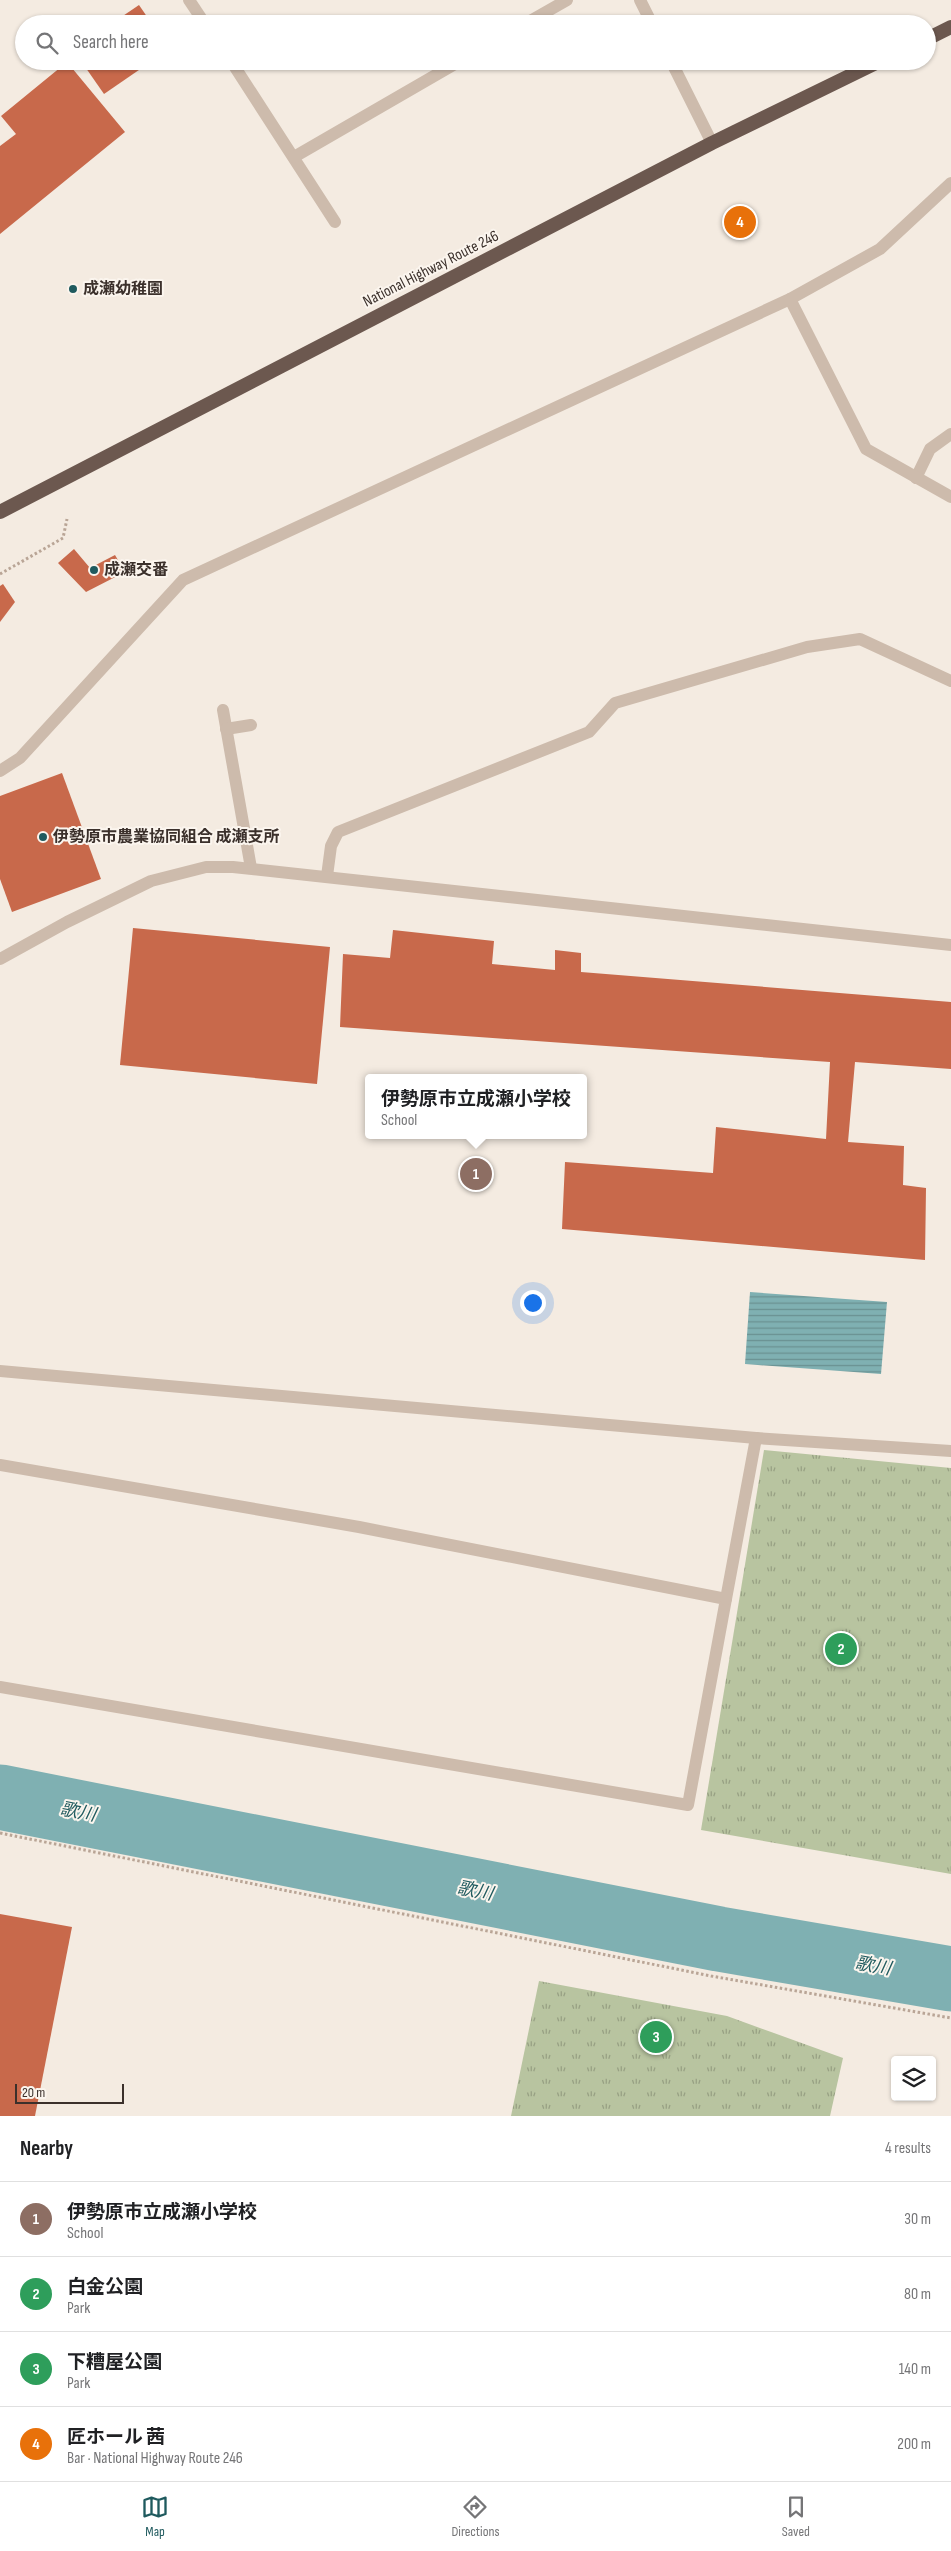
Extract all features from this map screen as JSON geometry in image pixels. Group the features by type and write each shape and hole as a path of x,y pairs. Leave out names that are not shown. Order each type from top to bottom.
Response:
{"highway":[{"path":"936,34 951,27"},
{"name":"National Highway Route 246","path":"0,512 712,143 862,70"}],"street":[{"path":"190,0 199,15"},
{"path":"541,15 567,0"},
{"path":"640,0 648,15"},
{"path":"236,70 335,222"},
{"path":"294,157 444,70"},
{"path":"676,70 712,143"},
{"path":"0,771 20,758 183,580 790,299 880,249 951,183"},
{"path":"790,299 866,449 951,497"},
{"path":"916,478 930,449 951,434"},
{"path":"327,876 331,846 338,832 588,732 615,703 807,647 860,640 951,681"},
{"path":"223,710 251,868"},
{"path":"226,728 251,725"},
{"path":"0,959 67,922 151,881 206,867 251,868 951,945"},
{"path":"0,1371 756,1438 951,1451"},
{"path":"0,1687 688,1805 756,1438"},
{"path":"0,1465 359,1527 726,1599"}],"path":[{"path":"0,574 63,538 67,519"},
{"path":"0,1833 710,1976 951,2018"}],"green space":[{"path":"764,1450 951,1468 951,1874 701,1830"},
{"path":"539,1981 727,2016 843,2058 830,2116 511,2116"}],"water":[{"path":"750,1292 887,1302 881,1374 745,1364"}],"building":[{"path":"139,5 146,15 124,15"},
{"path":"57,70 74,70 125,132 0,234 0,146 16,134 1,116"},
{"path":"87,70 139,70 104,94"},
{"name":"成瀬交番","path":"74,549 90,568 115,555 125,572 86,592 58,563"},
{"path":"3,584 15,602 0,622 0,586"},
{"name":"伊勢原市農業協同組合 成瀬支所","path":"62,773 101,879 12,912 0,879 0,796"},
{"path":"133,928 330,947 317,1084 120,1065"},
{"path":"393,930 494,941 492,964 555,970 555,950 581,953 581,972 951,1002 951,1069 855,1062 848,1142 904,1146 903,1185 926,1188 925,1260 562,1229 565,1162 713,1173 716,1127 826,1139 830,1062 340,1027 343,954 390,958"},
{"path":"0,1914 72,1927 35,2116 0,2116"}],"waterway":[{"name":"歌川","path":"0,1797 719,1939 951,1979"}],"place":[{"name":"匠ホール 茜","path":"740,222"},
{"name":"成瀬幼稚園","path":"73,289"},
{"name":"成瀬交番","path":"94,570"},
{"name":"伊勢原市農業協同組合 成瀬支所","path":"43,837"},
{"name":"伊勢原市立成瀬小学校","path":"476,1174"},
{"name":"白金公園","path":"841,1649"},
{"name":"下糟屋公園","path":"656,2037"}]}
